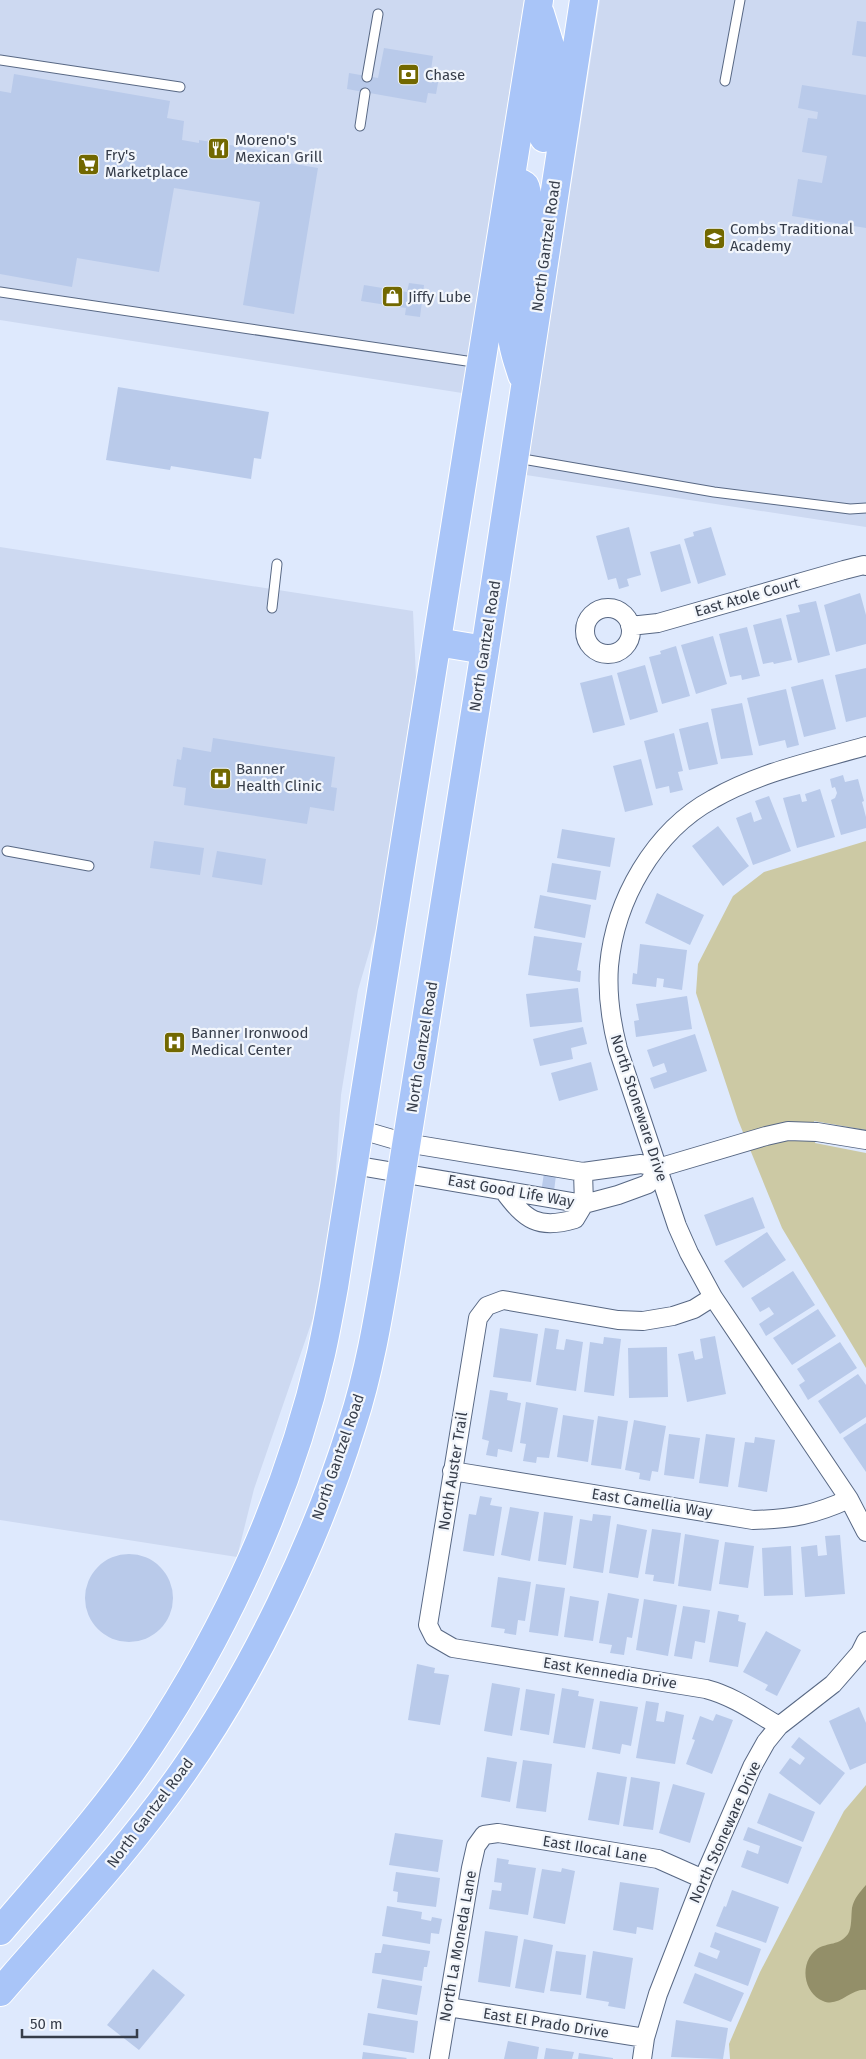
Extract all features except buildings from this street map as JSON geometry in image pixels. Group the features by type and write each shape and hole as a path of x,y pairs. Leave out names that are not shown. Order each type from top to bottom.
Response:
{"main road":[{"name":"North Gantzel Road","path":"0,1992 98,1881 147,1821 183,1772 236,1687 289,1584 331,1486 352,1425 376,1327 402,1172 485,650 584,0"},
{"path":"538,3 551,49 551,82 542,151 542,166 544,178 554,188"},
{"path":"0,1931 84,1833 148,1746 207,1649 234,1597 265,1528 304,1417 321,1354 354,1165 358,1129 538,3"},
{"path":"511,181 522,184 525,187 527,196 526,222 512,335 525,389"},
{"path":"437,642 485,650"}],"street":[{"name":"East Atole Court","path":"630,626 658,623 865,566"},
{"name":"North Stoneware Drive","path":"866,746 753,779 711,799 688,815 668,834 652,854 631,892 616,926 612,946 609,989 612,1025 618,1048 677,1226 689,1253 713,1297 849,1499 866,1532"},
{"name":"East Good Life Way","path":"358,1129 406,1143 583,1172 641,1164 658,1168 788,1131 816,1132 866,1140"},
{"name":"East Good Life Way","path":"354,1165 584,1204 618,1195 648,1184 658,1168"},
{"path":"503,1190 516,1208 529,1219 539,1223 558,1224 575,1219 584,1204 583,1172"},
{"name":"North Auster Trail","path":"434,1637 428,1625 452,1471 478,1318 487,1306 503,1300 618,1320 643,1321 673,1316 694,1309 713,1297"},
{"name":"East Camellia Way","path":"452,1471 753,1520 785,1519 822,1512 849,1499"},
{"name":"East Kennedia Drive","path":"434,1637 453,1648 706,1689 735,1699 779,1726"},
{"name":"North Stoneware Drive","path":"642,2059 645,2038 658,1994 752,1767 766,1742 779,1726 833,1684 864,1650"},
{"name":"East Ilocal Lane","path":"484,1836 498,1833 658,1859 704,1879"},
{"name":"North La Moneda Lane","path":"439,2059 471,1868 476,1846 484,1836"},
{"name":"East El Prado Drive","path":"448,2007 645,2038"}],"lane":[{"path":"725,81 740,0"},
{"path":"367,76 378,14"},
{"path":"0,60 180,87"},
{"path":"360,126 365,93"},
{"path":"0,292 481,363"},
{"path":"514,457 714,492 850,509 866,508"},
{"path":"272,608 276,564"},
{"path":"7,851 89,866"}],"shaded area":[{"path":"0,0 524,0 462,393 0,320"},
{"name":"Combs Traditional Academy","path":"600,0 866,0 866,527 526,475"},
{"name":"Banner Ironwood Medical Center","path":"0,547 413,611 416,678 378,922 358,990 341,1095 334,1200 313,1318 254,1489 237,1557 0,1520"},
{"path":"866,841 866,1130 814,1121 815,1143 866,1153 866,1368 782,1228 738,1120 696,993 698,964 733,896 764,872"},
{"path":"866,1785 866,2059 730,2059 729,2044 760,1972 844,1811"},
{"path":"866,1885 866,1990 855,1992 834,2002 823,2001 816,1997 808,1984 806,1969 808,1961 817,1949 845,1938 851,1925 853,1904"}],"place":[{"name":"Chase","path":"409,75"},
{"name":"Moreno's Mexican Grill","path":"219,149"},
{"name":"Fry's Marketplace","path":"89,164"},
{"name":"Combs Traditional Academy","path":"714,238"},
{"name":"Jiffy Lube","path":"392,297"},
{"name":"Banner Health Clinic","path":"220,778"},
{"name":"Banner Ironwood Medical Center","path":"175,1042"}]}
